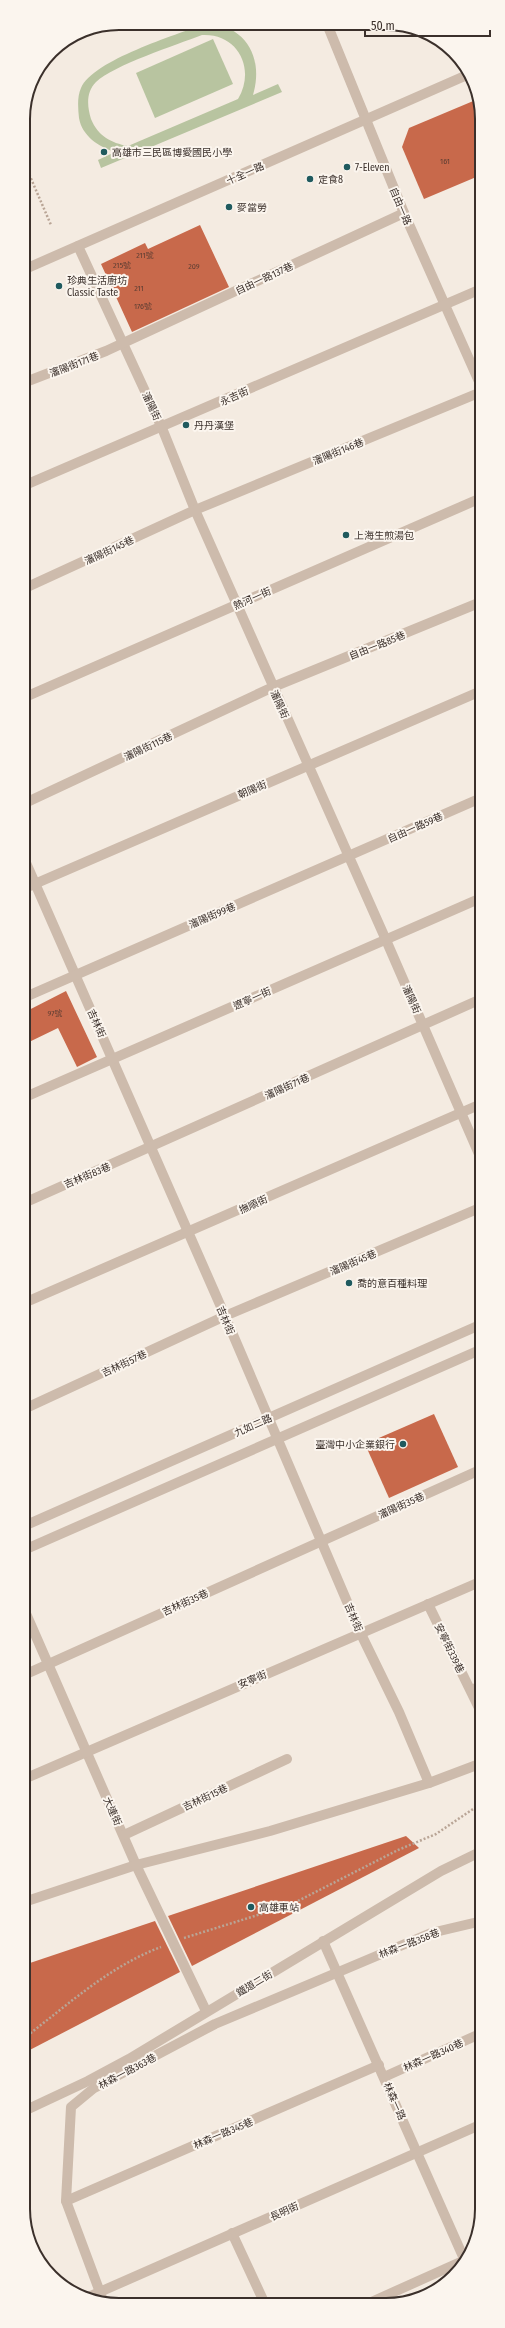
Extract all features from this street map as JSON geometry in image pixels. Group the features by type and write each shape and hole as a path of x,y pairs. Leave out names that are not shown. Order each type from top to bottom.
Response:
{"street":[{"name":"自由一路","path":"329,30 404,214 475,373"},
{"name":"十全一路","path":"30,267 464,76"},
{"name":"自由一路137巷","path":"123,343 404,214"},
{"name":"瀋陽街","path":"78,246 162,428 195,510 236,604 307,766 386,940 475,1145"},
{"name":"永吉街","path":"30,483 162,428 475,291"},
{"name":"瀋陽街171巷","path":"30,380 123,343"},
{"name":"瀋陽街146巷","path":"195,510 475,394"},
{"name":"熱河一街","path":"30,695 475,501"},
{"name":"瀋陽街145巷","path":"30,586 195,510"},
{"name":"自由一路85巷","path":"273,687 475,604"},
{"name":"瀋陽街115巷","path":"30,801 273,687"},
{"name":"朝陽街","path":"30,886 475,694"},
{"name":"自由一路59巷","path":"348,856 475,801"},
{"name":"瀋陽街99巷","path":"30,995 348,856"},
{"name":"吉林街","path":"30,872 225,1316 360,1632 399,1712 429,1783"},
{"name":"遼寧一街","path":"30,1095 475,901"},
{"name":"瀋陽街71巷","path":"151,1148 423,1024 475,1002"},
{"name":"撫順街","path":"30,1300 475,1107"},
{"name":"吉林街83巷","path":"30,1200 151,1148"},
{"name":"瀋陽街45巷","path":"225,1316 475,1210"},
{"name":"吉林街57巷","path":"30,1406 225,1316"},
{"name":"九如二路","path":"30,1523 475,1327"},
{"path":"30,1547 475,1352"},
{"name":"瀋陽街35巷","path":"321,1540 475,1473"},
{"name":"吉林街35巷","path":"30,1672 321,1540"},
{"name":"安寧街","path":"30,1776 360,1632 475,1584"},
{"name":"安寧街339巷","path":"428,1604 475,1699"},
{"name":"大連街","path":"30,1623 136,1865 206,2011"},
{"path":"471,1690 475,1689"},
{"name":"吉林街15巷","path":"124,1835 287,1759"},
{"path":"30,1900 136,1865 270,1831 429,1783 475,1766"},
{"name":"鐵道二街","path":"30,2108 88,2081 129,2059 206,2011 441,1871 475,1854"},
{"name":"林森一路358巷","path":"337,1971 431,1933 475,1923"},
{"name":"林森一路","path":"323,1941 463,2255"},
{"name":"林森一路363巷","path":"100,2295 66,2201 72,2107 94,2088 215,2024 337,1971"},
{"name":"林森一路340巷","path":"384,2077 475,2036"},
{"name":"林森一路345巷","path":"66,2201 379,2065"},
{"name":"長明街","path":"94,2294 475,2127"},
{"path":"232,2233 262,2298"},
{"path":"380,2298 456,2264"}],"path":[{"path":"30,176 51,225"},
{"path":"182,1939 290,1905 398,1850 436,1834 475,1808"},
{"path":"30,2033 83,1990 107,1975 164,1946"}],"green space":[{"path":"189,30 231,30 241,37 253,56 256,68 256,81 253,95 278,84 282,92 101,168 98,160 115,152 97,144 87,135 84,130 79,118 78,110 78,99 81,88 89,78 101,68 118,58","holes":["202,35 215,36 234,46 244,65 245,76 243,88 238,99 128,146 111,141 97,130 91,119 88,104 90,90 96,82 116,69 131,62"]},
{"path":"213,39 233,84 155,118 136,73"}],"building":[{"path":"473,101 475,119 475,178 424,199 402,147 409,128"},
{"path":"200,225 229,287 132,332 101,264 145,243 148,249"},
{"path":"66,991 97,1057 77,1067 58,1028 30,1042 30,1009"},
{"path":"434,1414 458,1467 389,1498 365,1444"},
{"path":"406,1836 419,1848 192,1966 168,1916"},
{"path":"155,1921 180,1972 30,2050 30,1963"}],"place":[{"name":"高雄市三民區博愛國民小學","path":"104,152"},
{"name":"7-Eleven","path":"347,167"},
{"name":"定食8","path":"310,179"},
{"name":"麥當勞","path":"229,207"},
{"name":"珍典生活廚坊 Classic Taste","path":"59,286"},
{"name":"丹丹漢堡","path":"186,425"},
{"name":"上海生煎湯包","path":"346,535"},
{"name":"喬的意百種料理","path":"349,1283"},
{"name":"臺灣中小企業銀行","path":"403,1444"},
{"name":"高雄車站","path":"251,1907"}]}
